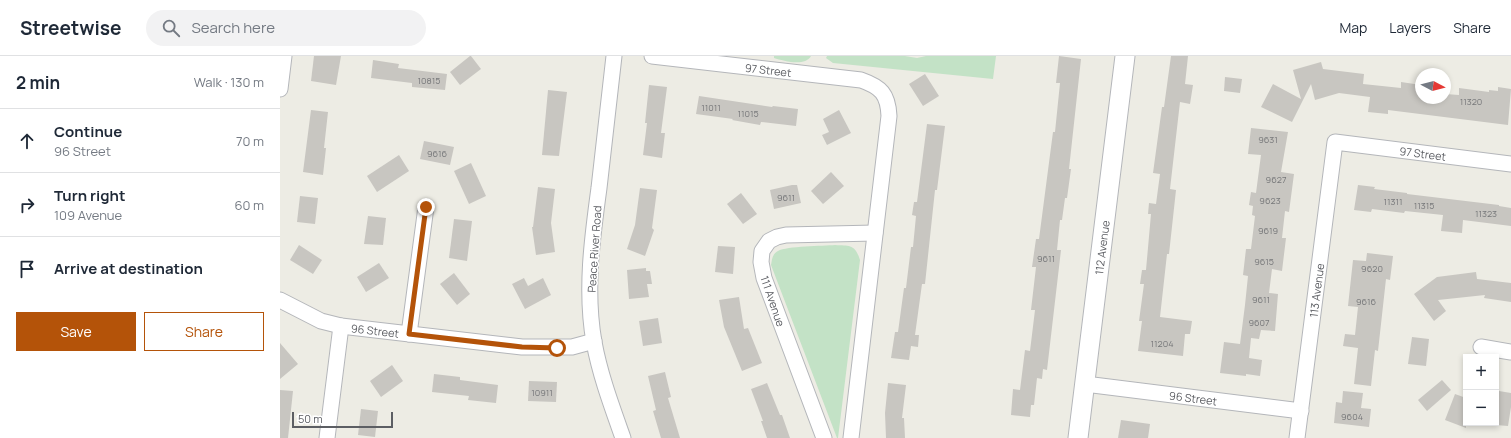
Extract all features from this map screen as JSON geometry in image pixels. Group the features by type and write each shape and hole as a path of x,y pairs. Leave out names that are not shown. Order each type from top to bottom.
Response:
{"street":[{"path":"280,89 284,56"},
{"name":"Peace River Road","path":"614,56 592,253 590,299 594,341 598,361 623,438"},
{"name":"97 Street","path":"652,56 861,80 872,84 882,91 888,103 889,116 875,233"},
{"name":"112 Avenue","path":"1078,438 1125,56"},
{"name":"97 Street","path":"1335,142 1511,164"},
{"name":"113 Avenue","path":"1297,438 1335,142"},
{"path":"409,334 426,207"},
{"path":"850,438 875,233"},
{"name":"111 Avenue","path":"824,438 764,278 761,262 762,251 769,241 786,235 875,233"},
{"name":"96 Street","path":"280,300 320,321 341,326 543,348 572,347 594,341"},
{"path":"327,438 341,326"},
{"path":"1481,347 1511,352"},
{"name":"96 Street","path":"1085,384 1301,411"}],"green space":[{"path":"774,56 811,56 804,61 794,62 774,58"},
{"path":"827,56 905,56 917,58 926,56 996,56 993,79 833,63 826,58"},
{"path":"835,245 854,248 860,260 838,438 771,265 775,254 783,249"}],"building":[{"path":"314,56 341,56 336,85 311,81"},
{"path":"470,56 481,69 460,85 450,72"},
{"path":"1059,56 1081,59 1069,169 1071,169 1067,198 1065,198 1062,220 1060,220 1057,250 1061,250 1047,370 1043,369 1042,379 1037,378 1034,405 1031,405 1030,417 1011,415 1013,389 1020,390 1025,350 1030,351 1035,310 1031,310 1036,267 1032,267 1036,239 1039,239 1053,132 1055,132 1060,83 1056,83"},
{"path":"1171,56 1188,56 1185,84 1193,85 1190,104 1180,102 1170,189 1176,190 1160,317 1192,321 1190,334 1185,334 1183,356 1138,351 1142,321 1139,321 1144,284 1140,284 1142,270 1146,270 1151,214 1148,214 1149,203 1156,204 1160,174 1153,173"},
{"path":"373,60 399,64 398,68 447,74 445,90 412,87 412,83 371,78"},
{"path":"1321,62 1323,69 1364,74 1363,84 1401,88 1401,82 1415,84 1415,104 1451,104 1451,94 1459,95 1459,88 1489,92 1489,90 1498,91 1498,87 1511,89 1508,125 1388,110 1388,114 1368,112 1370,97 1339,93 1315,100 1311,84 1292,122 1261,107 1273,84 1301,99 1293,70"},
{"path":"925,74 939,96 923,106 909,84"},
{"path":"1225,77 1242,79 1240,93 1224,91"},
{"path":"649,85 667,87 661,133 665,133 662,158 643,155 647,123 645,123"},
{"path":"548,90 567,92 559,156 542,155"},
{"path":"699,96 772,107 798,109 796,126 761,122 760,125 732,120 733,119 696,114"},
{"path":"311,110 328,112 323,175 303,172"},
{"path":"839,110 851,133 827,145 822,135 829,132 823,119"},
{"path":"927,124 945,126 937,190 935,190 925,284 922,284 915,335 919,335 918,347 911,346 909,360 891,358 895,332 898,332 904,288 906,288 911,247 913,247 916,216 912,215 914,202 917,202"},
{"path":"1251,128 1288,132 1281,172 1294,174 1289,212 1285,211 1282,238 1286,238 1282,271 1272,269 1269,293 1278,294 1275,331 1261,330 1259,339 1251,338 1249,358 1262,360 1260,376 1220,373 1224,342 1240,344 1245,305 1248,276 1243,275 1246,249 1251,249 1255,216 1252,215 1253,206 1249,205 1251,192 1256,193 1261,155 1248,154"},
{"path":"424,141 454,147 450,165 420,159"},
{"path":"399,155 409,171 377,192 367,176"},
{"path":"471,163 486,196 469,204 454,171"},
{"path":"831,172 844,186 823,204 811,191"},
{"path":"797,185 801,203 774,209 770,190"},
{"path":"1358,185 1407,194 1499,205 1511,208 1511,226 1463,220 1462,233 1441,231 1443,215 1405,211 1404,213 1372,209 1371,212 1354,210"},
{"path":"538,187 555,189 551,223 555,252 536,255 532,227"},
{"path":"640,188 657,190 652,228 654,230 645,256 627,249 635,225"},
{"path":"741,193 757,214 743,224 727,204"},
{"path":"300,196 318,198 315,224 297,222"},
{"path":"368,216 386,218 383,245 364,244"},
{"path":"454,219 472,221 467,261 449,258"},
{"path":"299,245 322,260 313,274 290,260"},
{"path":"718,246 735,247 733,274 715,272"},
{"path":"1367,253 1393,256 1390,280 1386,279 1378,351 1375,350 1371,386 1354,384 1358,348 1343,346 1345,334 1355,335 1358,307 1348,306 1353,260 1366,261"},
{"path":"379,263 389,278 366,292 357,277"},
{"path":"646,268 646,271 650,271 652,284 647,284 649,297 629,299 627,270"},
{"path":"1476,272 1477,279 1511,283 1511,302 1484,298 1485,295 1438,300 1446,311 1434,321 1414,294 1437,277"},
{"path":"454,273 470,294 457,305 440,284"},
{"path":"524,278 528,286 543,278 551,295 525,309 512,284"},
{"path":"739,297 744,329 748,328 762,363 742,371 724,327 719,300"},
{"path":"658,318 662,343 643,346 639,321"},
{"path":"1412,337 1429,339 1426,366 1408,364"},
{"path":"280,343 298,364 280,379"},
{"path":"392,365 403,381 381,397 370,381"},
{"path":"665,372 671,397 668,398 680,438 661,438 653,411 656,410 648,376"},
{"path":"434,374 460,377 460,380 498,385 496,403 468,400 469,396 432,392"},
{"path":"1442,380 1451,390 1427,411 1418,400"},
{"path":"529,381 557,382 556,402 528,401"},
{"path":"767,383 780,415 782,415 790,438 767,438 761,421 763,421 751,389"},
{"path":"888,383 906,385 902,418 904,418 905,438 886,438 885,413"},
{"path":"280,390 293,391 288,438 280,438"},
{"path":"1343,391 1363,393 1361,408 1371,409 1369,427 1334,423 1336,402 1342,403"},
{"path":"1499,391 1511,393 1511,407 1508,426 1499,425"},
{"path":"1455,394 1463,397 1463,426 1466,426 1466,428 1445,420"},
{"path":"361,409 378,411 375,437 358,435"},
{"path":"1121,420 1150,424 1148,438 1118,438"}],"route":[{"path":"426,207 409,334 522,347 557,348"}]}
